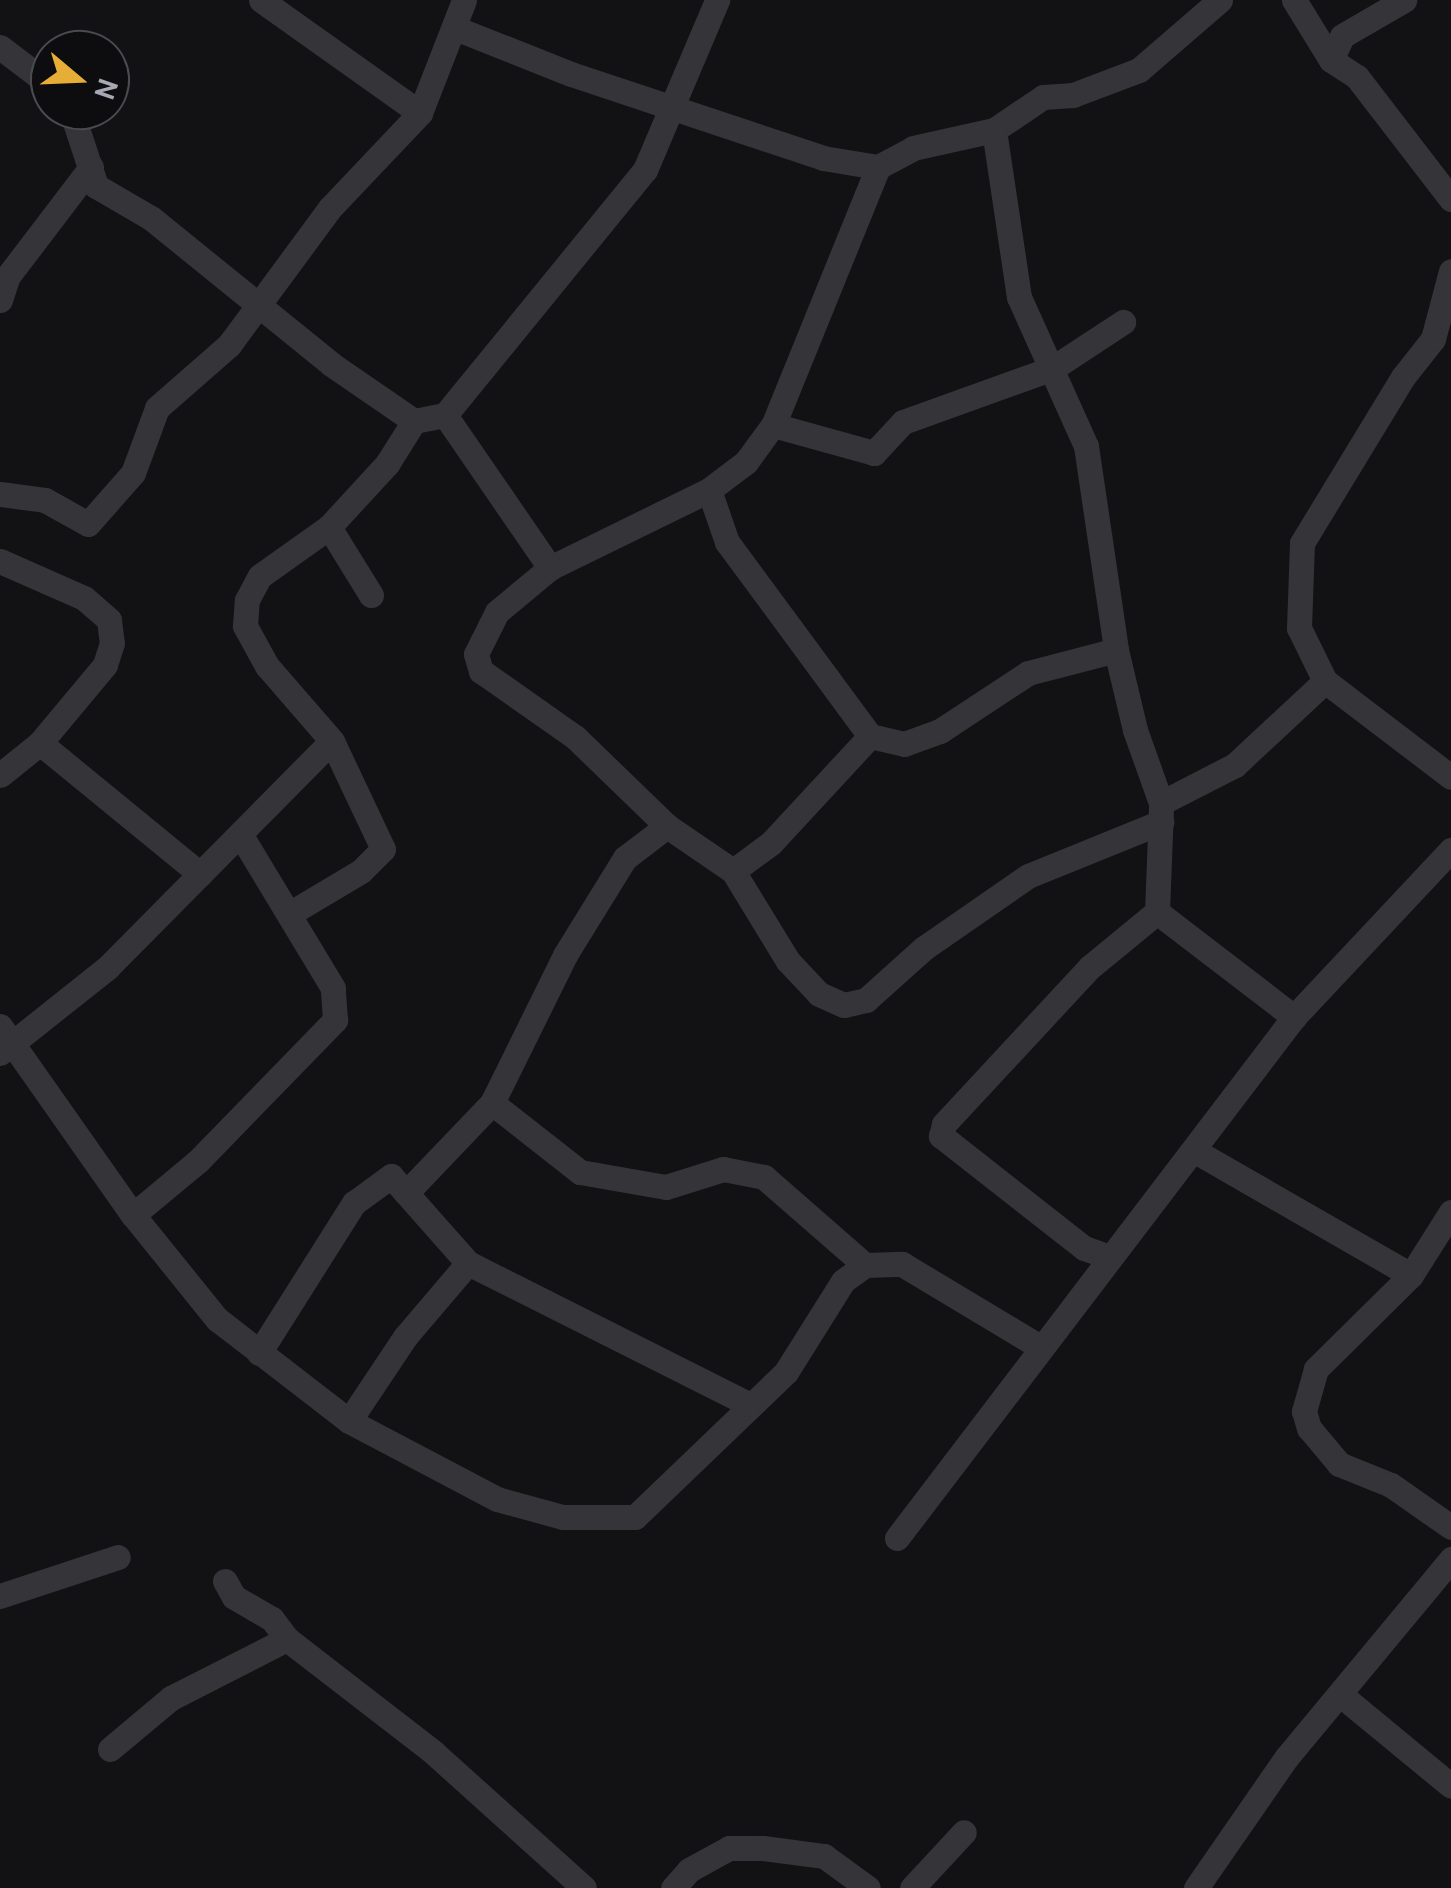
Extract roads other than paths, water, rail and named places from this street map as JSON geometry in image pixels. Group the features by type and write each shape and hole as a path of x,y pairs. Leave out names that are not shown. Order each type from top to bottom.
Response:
{"street":[{"path":"261,0 420,113"},
{"path":"0,494 45,500 88,524 133,473 158,408 229,345 257,300 330,208 420,113 464,0"},
{"path":"78,130 96,186 151,218 257,300 331,364 414,421 446,415 645,170 717,0"},
{"path":"455,28 571,74 673,104 824,158 878,166 913,148 994,130 1042,97 1073,95 1138,70 1220,0"},
{"path":"1294,0 1331,60 1357,76 1451,198"},
{"path":"1331,60 1342,36 1404,0"},
{"path":"0,47 30,70"},
{"path":"994,130 1019,297 1086,446 1116,650 1161,813 1157,912 1090,966 944,1124 941,1136 1084,1248 1107,1256"},
{"path":"878,166 773,425 746,462 710,490 550,568 497,612 480,641 480,671 575,737 667,826 733,871 788,961 818,994 844,1005 866,1000 924,948 1028,876 1161,813 1235,766 1325,681"},
{"path":"0,300 8,276 91,167"},
{"path":"1451,271 1442,333 1402,377 1302,543 1299,628 1325,681 1451,777"},
{"path":"773,425 874,452 903,422 1053,368 1124,322"},
{"path":"446,415 550,568"},
{"path":"289,914 361,871 383,849 332,741 267,666 245,626 246,600 260,576 330,527 387,464 414,421"},
{"path":"710,490 727,542 870,736 904,744 940,730 1028,673 1116,650"},
{"path":"330,527 371,595"},
{"path":"0,561 84,598 109,620 112,644 105,665 40,743 0,775"},
{"path":"733,871 770,844 870,736"},
{"path":"332,741 242,837 108,967 5,1040 182,1280 259,1353 350,1421 497,1499 563,1518 604,1520 635,1517 660,1498 748,1404 786,1372 843,1281 865,1265 902,1264 1040,1347"},
{"path":"40,743 200,874"},
{"path":"406,1193 492,1103 565,955 625,858 667,826"},
{"path":"133,1215 198,1161 335,1020 333,988 242,837"},
{"path":"897,1538 1107,1256 1194,1151 1294,1017 1451,850"},
{"path":"1157,912 1294,1017"},
{"path":"492,1103 580,1172 666,1187 723,1168 764,1177 865,1265"},
{"path":"1194,1151 1411,1275"},
{"path":"259,1353 354,1203 391,1176 468,1262 748,1404"},
{"path":"1451,1212 1411,1275 1316,1369 1304,1411 1309,1428 1340,1464 1391,1485 1451,1526"},
{"path":"350,1421 405,1338 468,1262"},
{"path":"0,1596 118,1556"},
{"path":"1196,1888 1286,1758 1342,1696 1451,1559"},
{"path":"225,1581 234,1597 272,1619 286,1639 433,1752 584,1888"},
{"path":"110,1749 171,1698 286,1639"},
{"path":"1342,1696 1451,1786"},
{"path":"912,1888 964,1832"},
{"path":"673,1888 689,1870 729,1848 762,1848 824,1856 868,1888"}]}
